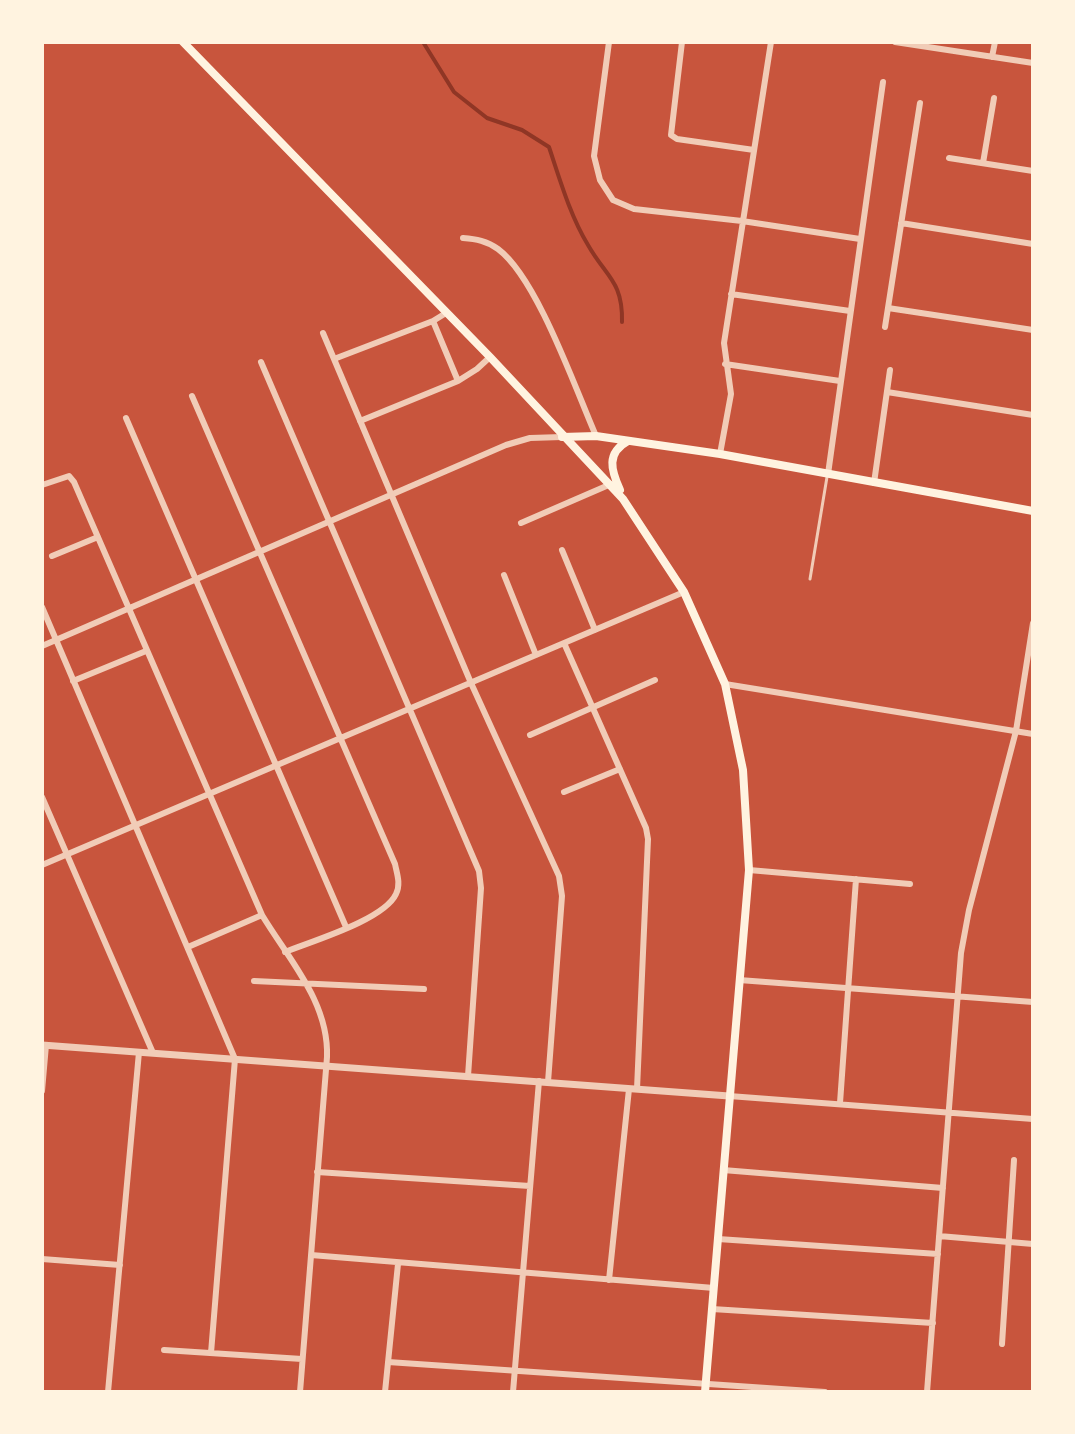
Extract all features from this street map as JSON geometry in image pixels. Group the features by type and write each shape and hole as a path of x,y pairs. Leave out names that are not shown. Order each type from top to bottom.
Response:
{"main road":[{"path":"183,42 490,357 562,437 611,484 684,592 725,684 743,770 749,870 706,1388"},
{"path":"562,437 596,436 720,454 1033,511"},
{"path":"623,499 613,475 612,457 619,446 629,441"}],"street":[{"path":"609,42 594,156 607,194 618,204 634,209 860,239"},
{"path":"682,42 669,128 671,135 677,139 754,150"},
{"path":"720,454 731,394 724,343 771,42"},
{"path":"895,42 1033,63"},
{"path":"992,57 995,42"},
{"path":"828,474 883,82"},
{"path":"983,163 994,98"},
{"path":"885,327 920,103"},
{"path":"949,158 1033,171"},
{"path":"901,223 1033,244"},
{"path":"463,238 481,241 498,249 522,276 536,299 596,436"},
{"path":"731,294 850,311"},
{"path":"888,308 1033,330"},
{"path":"334,359 433,321 446,313"},
{"path":"433,321 458,381"},
{"path":"323,333 471,683 559,876 562,896 548,1082"},
{"path":"360,421 458,381 490,357"},
{"path":"261,362 479,871 481,880 468,1076"},
{"path":"725,364 840,381"},
{"path":"874,483 890,370"},
{"path":"887,392 1033,415"},
{"path":"192,396 395,864 399,881 398,891 388,906 285,952"},
{"path":"126,418 346,927"},
{"path":"42,646 518,441 562,437"},
{"path":"42,485 69,476 262,915 308,983 325,1031 325,1066 300,1392"},
{"path":"521,523 611,484"},
{"path":"52,556 98,537"},
{"path":"562,550 595,630"},
{"path":"504,575 536,655"},
{"path":"42,865 684,592"},
{"path":"42,607 235,1059 211,1353"},
{"path":"927,1392 961,953 969,910 1016,731 1033,623"},
{"path":"564,643 646,828 648,839 633,1089 609,1280"},
{"path":"73,681 146,651"},
{"path":"530,735 655,680"},
{"path":"725,684 1033,734"},
{"path":"564,792 620,769"},
{"path":"42,797 153,1053"},
{"path":"749,870 910,884"},
{"path":"840,1103 856,879"},
{"path":"188,947 262,915"},
{"path":"739,980 1033,1002"},
{"path":"254,981 424,989"},
{"path":"42,1091 44,1045 1033,1119"},
{"path":"108,1392 139,1052"},
{"path":"513,1392 539,1081"},
{"path":"1002,1344 1014,1160"},
{"path":"723,1170 943,1188"},
{"path":"317,1172 530,1186"},
{"path":"939,1236 1033,1244"},
{"path":"718,1239 938,1254"},
{"path":"311,1255 714,1288"},
{"path":"42,1259 120,1265"},
{"path":"385,1392 398,1264"},
{"path":"712,1309 933,1323"},
{"path":"164,1350 302,1359"},
{"path":"388,1362 706,1388 825,1392"}],"lane":[{"path":"810,579 828,474"}],"waterway":[{"path":"423,42 454,92 487,118 522,130 549,147 576,222 620,297 622,322"}]}
